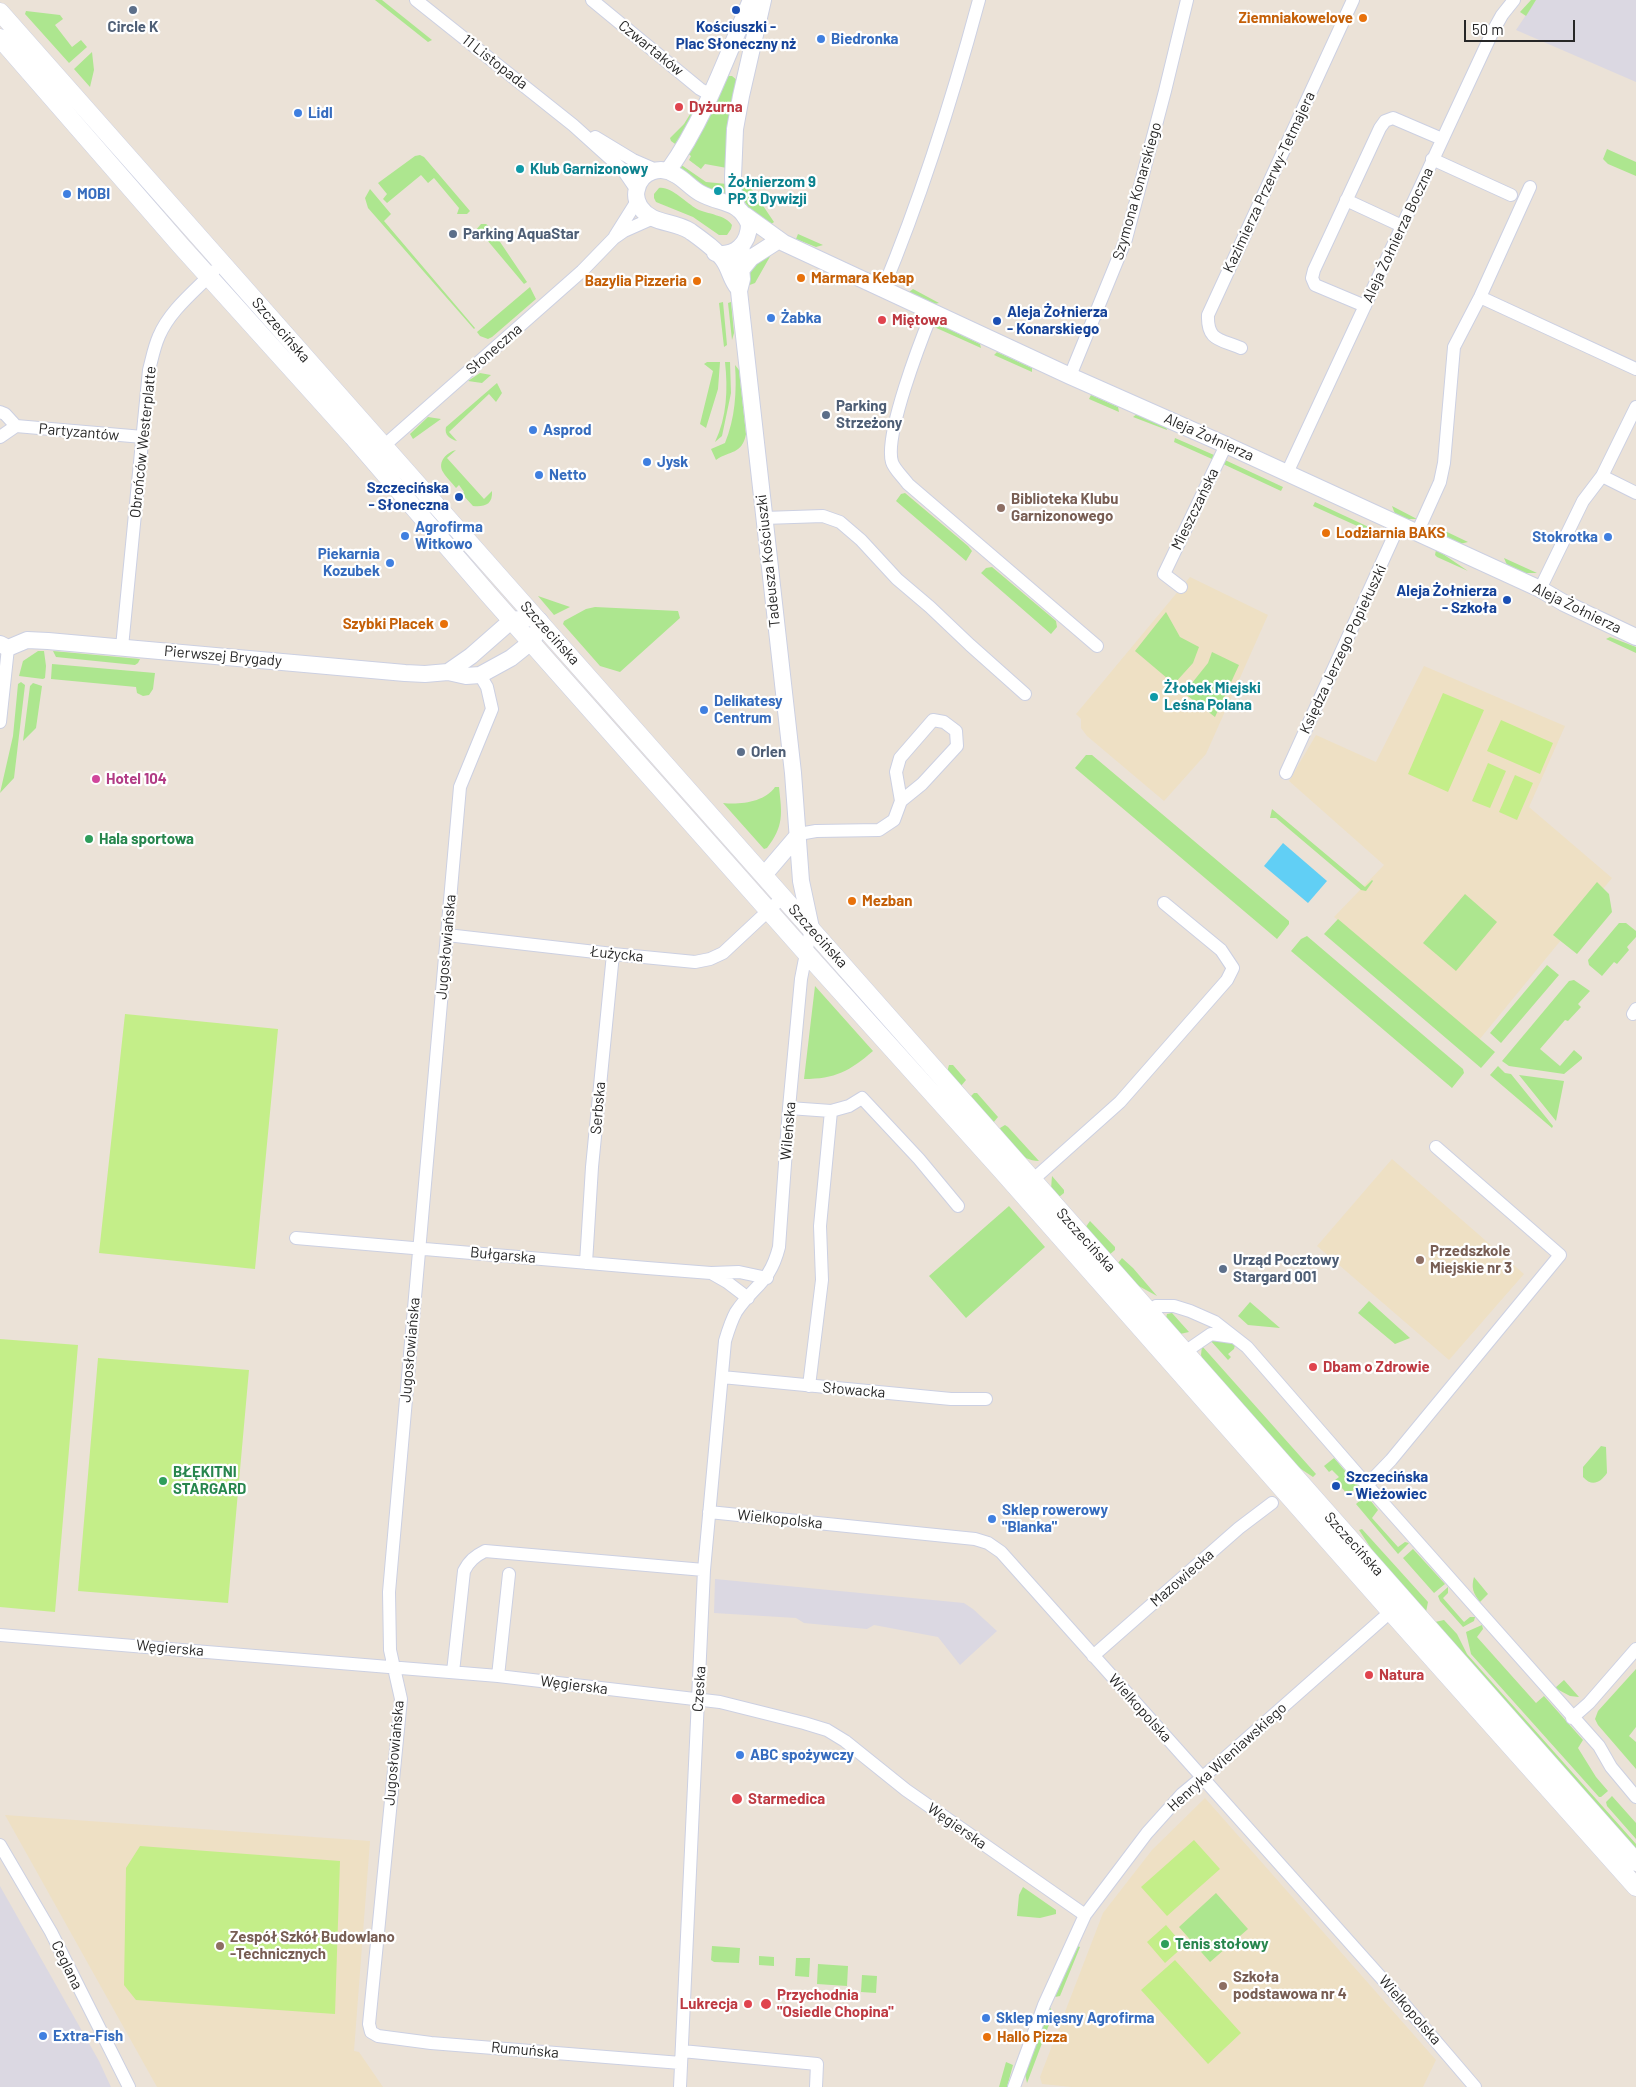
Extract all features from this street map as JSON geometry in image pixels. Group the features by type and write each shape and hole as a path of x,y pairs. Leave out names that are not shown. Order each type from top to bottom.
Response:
{"main road":[{"name":"Szczecińska","path":"0,12 219,259 531,642 807,954 1026,1186 1142,1316 1391,1612 1636,1887"},
{"name":"Szczecińska","path":"0,38 209,276 540,621 810,928 1026,1186"},
{"name":"Szczecińska","path":"1178,1357 1405,1600 1636,1862"}],"street":[{"name":"11 Listopada","path":"416,0 574,125 623,170 637,195"},
{"name":"Czwartaków","path":"592,0 694,84 712,94"},
{"path":"651,219 637,195 646,174 662,170 687,145 712,94 751,0"},
{"path":"741,211 734,200 735,128 763,0"},
{"path":"883,289 922,191 943,127 979,0"},
{"name":"Szymona Konarskiego","path":"1070,376 1126,239 1165,91 1186,0"},
{"name":"Kazimierza Przerwy-Tetmajera","path":"1241,348 1211,335 1207,328 1208,315 1353,0"},
{"name":"Aleja Żołnierza Boczna","path":"1287,472 1492,33 1502,14 1514,0"},
{"path":"1365,306 1315,285 1312,278 1346,200 1385,121 1393,118 1442,139"},
{"name":"11 Listopada","path":"574,125 633,160 662,170"},
{"path":"1432,159 1511,195"},
{"name":"Aleja Żołnierza","path":"662,170 676,174 703,195 741,211 779,242 1070,376 1287,472 1540,589 1636,637"},
{"path":"1416,533 1440,482 1444,463 1454,347 1480,296 1530,187"},
{"name":"Słoneczna","path":"614,238 637,195"},
{"path":"1346,200 1402,226"},
{"name":"Tadeusza Kościuszki","path":"741,211 749,224 740,255 742,279 738,288 798,834 801,881 810,928"},
{"name":"Tadeusza Kościuszki","path":"651,219 682,227 715,253 722,259 733,283 738,288"},
{"name":"Słoneczna","path":"377,452 582,271 614,238 624,231 651,219"},
{"name":"Aleja Żołnierza","path":"715,253 725,255 753,240 779,242"},
{"path":"742,269 751,258 779,242"},
{"name":"Obrońców Westerplatte","path":"122,647 149,370 159,335 170,317 216,269 219,259"},
{"path":"1480,296 1636,368"},
{"path":"932,313 896,420 890,451 892,463 908,484 1097,646"},
{"path":"1540,589 1583,502 1602,476 1636,407"},
{"path":"0,412 5,414 16,426 0,437"},
{"name":"Partyzantów","path":"16,426 142,438"},
{"name":"Mieszczańska","path":"1181,587 1164,574 1226,444"},
{"path":"1602,476 1636,493"},
{"path":"764,518 823,516 840,522 861,540 897,579 938,613 970,645 1025,694"},
{"name":"Księdza Jerzego Popiełuszki","path":"1286,773 1399,525"},
{"path":"448,672 471,656 512,620 528,618 540,621 537,633 531,642 511,658 480,675"},
{"name":"Pierwszej Brygady","path":"4,646 27,640 405,673 448,672 466,676 480,675"},
{"path":"0,722 4,646"},
{"name":"Jugosłowiańska","path":"371,2032 369,2024 401,1699 390,1650 389,1592 460,787 492,709 487,687 480,675"},
{"path":"769,910 762,890 764,875 798,834 879,830 894,820 901,801 896,772 900,758 933,720 944,722 956,731 957,746 922,784 901,801"},
{"path":"783,897 801,881"},
{"name":"Łużycka","path":"447,935 695,962 710,959 723,953 783,897"},
{"path":"1026,1186 1120,1102 1227,980 1233,968 1221,950 1164,903"},
{"name":"Wileńska","path":"748,1298 767,1278 776,1262 779,1247 801,979 807,954 810,928"},
{"name":"Serbska","path":"586,1263 592,1167 613,954"},
{"path":"789,1108 831,1111 849,1106 862,1098 919,1159 958,1206"},
{"path":"809,1386 822,1280 820,1226 831,1111"},
{"path":"1367,1486 1560,1255 1436,1147"},
{"name":"Bułgarska","path":"296,1238 711,1273 739,1272 767,1278"},
{"name":"Bułgarska","path":"711,1273 727,1282 748,1298"},
{"name":"Czeska","path":"680,2087 704,1570 725,1341 737,1311 748,1298"},
{"path":"1142,1316 1156,1306 1174,1306 1215,1322 1237,1338 1259,1360 1367,1486 1598,1746 1611,1767 1636,1797"},
{"path":"1178,1357 1211,1334 1237,1338"},
{"name":"Słowacka","path":"722,1377 951,1399 986,1399"},
{"name":"Mazowiecka","path":"1093,1656 1239,1528 1272,1502"},
{"name":"Wielkopolska","path":"709,1512 975,1539 988,1543 1001,1552 1385,1982 1476,2087"},
{"path":"454,1672 464,1571 469,1562 485,1551 704,1570"},
{"path":"498,1676 509,1574"},
{"name":"Henryka Wieniawskiego","path":"1014,2087 1044,2005 1085,1915 1146,1834 1182,1794 1405,1600"},
{"name":"Węgierska","path":"0,1635 393,1666 498,1676 720,1702 827,1730 857,1750 881,1772 906,1790 1085,1915"},
{"path":"1572,1718 1589,1703 1636,1649"},
{"name":"Ceglana","path":"0,1845 51,1932 130,2087"},
{"name":"Rumuńska","path":"371,2032 378,2036 431,2043 817,2064 816,2087"}],"shaded area":[{"path":"1536,0 1636,0 1636,82 1516,30"},
{"path":"1190,577 1268,615 1206,754 1164,801 1087,736 1081,728 1081,719 1076,714"},
{"path":"1424,666 1565,726 1529,807 1612,878 1479,1040 1334,917 1384,865 1289,781 1316,735 1376,762"},
{"name":"Przedszkole Miejskie nr 3","path":"1392,1159 1524,1274 1449,1360 1317,1246"},
{"path":"715,1579 964,1603 997,1631 960,1665 938,1637 874,1625 867,1629 804,1623 796,1618 714,1613"},
{"name":"Szkoła podstawowa nr 4","path":"1205,1798 1436,2060 1423,2087 1072,2087 1042,2084 1040,2077 1103,1913 1152,1850"},
{"name":"Zespół Szkół Budowlano -Technicznych","path":"5,1815 370,1841 354,2051 359,2052 383,2087 157,2087"},
{"path":"0,1886 99,2061 111,2087 0,2087"}],"green space":[{"path":"375,0 382,0 432,40 428,42"},
{"path":"1531,0 1536,0 1526,16 1520,12"},
{"path":"26,11 60,15 63,19 55,25 72,47 81,40 87,47 69,63 25,14"},
{"path":"92,52 94,70 90,87 74,69"},
{"path":"732,76 738,81 727,168 705,164 701,169 689,160 691,156 687,153 725,78"},
{"path":"700,98 701,101 678,146 670,138 684,124"},
{"path":"1607,149 1636,162 1636,176 1608,164 1603,159"},
{"path":"420,155 424,157 470,211 467,214 457,214 459,208 434,178 428,183 421,175 387,203 383,199 387,194 378,183 415,156"},
{"path":"680,164 706,182 727,184 726,192 724,195 708,191 679,168"},
{"path":"739,186 751,188 774,222 770,225 750,209 743,199"},
{"path":"659,188 673,192 697,209 725,219 732,225 731,229 727,235 719,235 693,217 656,202 654,194"},
{"path":"370,189 391,214 384,221 474,329 368,208 365,198"},
{"path":"481,224 486,224 490,227 527,282 524,284 482,234 477,236 476,230"},
{"path":"798,234 823,245 816,247 796,239"},
{"path":"772,253 755,283 747,286 754,266"},
{"path":"530,287 536,299 492,337 488,339 480,336 477,332"},
{"path":"913,289 939,303 934,304 909,292"},
{"path":"723,302 727,345 724,347 719,303"},
{"path":"731,302 734,333 732,340 728,303"},
{"path":"935,324 980,344 981,348 932,326"},
{"path":"997,352 1032,368 1032,372 994,355"},
{"path":"707,362 720,362 718,389 706,428 700,424 713,371 704,364"},
{"path":"725,362 730,362 731,393 722,436 715,442 722,423 726,403"},
{"path":"735,365 739,370 746,434 742,446 716,460 711,449 725,443 733,415 736,385"},
{"path":"480,373 491,375 482,383 468,381"},
{"path":"497,383 502,393 496,402 489,394 449,432 457,441 448,436 446,427"},
{"path":"1091,395 1118,407 1119,412 1089,399"},
{"path":"1137,414 1166,426 1167,430 1133,417"},
{"path":"428,417 441,419 413,439 410,434"},
{"path":"1175,438 1214,455 1212,459 1174,442"},
{"path":"456,450 447,458 484,499 492,491 491,499 487,504 473,506 462,494 464,492 459,485 456,488 443,472 441,468 442,461 449,453"},
{"path":"1225,460 1283,487 1281,491 1223,464"},
{"path":"905,493 968,546 972,551 966,561 896,501 901,494"},
{"path":"1315,502 1388,536 1386,539 1313,506"},
{"path":"1392,506 1417,519 1405,519 1395,514"},
{"path":"1445,531 1468,542 1460,544 1443,536"},
{"path":"1436,550 1468,571 1437,557 1435,555"},
{"path":"1504,558 1537,573 1524,573 1507,565"},
{"path":"992,567 1056,621 1057,627 1051,634 981,573 986,568"},
{"path":"538,596 570,607 554,615"},
{"path":"595,607 678,611 680,618 620,672 600,666 563,624 564,621 586,609"},
{"path":"1166,612 1180,637 1199,647 1193,663 1174,684 1135,651"},
{"path":"1610,637 1636,647 1636,653 1606,639"},
{"path":"38,651 44,651 45,678 19,676 23,661"},
{"path":"53,651 140,659 135,665 56,657"},
{"path":"1212,652 1239,665 1215,717 1184,693 1208,663"},
{"path":"52,664 155,673 153,689 149,695 143,696 137,693 136,687 51,679"},
{"path":"21,682 25,685 14,778 0,793 13,736 18,684"},
{"path":"33,683 42,686 36,728 23,741 30,686"},
{"path":"1443,693 1484,710 1448,792 1408,774"},
{"path":"1501,720 1553,743 1540,774 1487,751"},
{"path":"1086,755 1092,755 1289,921 1289,924 1277,939 1075,768"},
{"path":"1488,763 1506,771 1490,808 1472,801"},
{"path":"1515,775 1533,783 1517,820 1499,812"},
{"path":"775,787 779,787 781,819 773,840 764,849 723,803 737,803 759,799 771,792"},
{"path":"1272,809 1365,887 1372,880 1366,891 1361,890 1276,818 1270,818"},
{"path":"1597,882 1609,894 1612,912 1577,954 1553,935"},
{"path":"1465,894 1497,922 1456,971 1423,943"},
{"path":"1338,919 1495,1052 1481,1068 1324,934"},
{"path":"1619,923 1626,923 1636,931 1636,937 1627,947 1629,950 1617,964 1614,962 1602,976 1589,965 1588,960"},
{"path":"1307,936 1463,1069 1464,1073 1452,1088 1291,951 1301,939"},
{"path":"1547,965 1559,975 1501,1043 1490,1033"},
{"path":"1574,980 1590,991 1578,1004 1581,1007 1568,1021 1565,1020 1540,1049 1560,1066 1574,1050 1582,1059 1564,1074 1509,1066 1502,1061 1569,981"},
{"path":"815,986 873,1051 849,1069 825,1077 804,1079"},
{"path":"125,1014 278,1029 255,1269 99,1253"},
{"path":"949,1065 953,1065 966,1080 961,1086 947,1072"},
{"path":"1498,1066 1505,1073 1511,1074 1553,1126 1552,1128 1490,1075"},
{"path":"1519,1075 1564,1081 1556,1121"},
{"path":"977,1093 998,1117 993,1123 972,1101 971,1096"},
{"path":"1005,1125 1039,1161 1026,1158 1012,1146 1000,1128"},
{"path":"1052,1176 1064,1190 1064,1193 1059,1197 1051,1189"},
{"path":"1009,1206 1045,1247 966,1318 929,1276"},
{"path":"1090,1221 1115,1247 1115,1250 1109,1255 1085,1228"},
{"path":"1122,1258 1157,1296 1135,1284 1118,1263"},
{"path":"1369,1301 1410,1338 1395,1344 1358,1313"},
{"path":"1250,1302 1280,1328 1248,1325 1238,1316"},
{"path":"1172,1313 1189,1332 1180,1334 1166,1318 1167,1314"},
{"path":"1223,1338 1235,1345 1234,1349 1228,1354 1231,1357 1228,1360 1210,1340"},
{"path":"0,1339 78,1345 55,1612 0,1607"},
{"path":"1202,1346 1316,1474 1313,1477 1295,1465 1203,1361 1201,1355"},
{"name":"BŁĘKITNI STARGARD","path":"98,1358 249,1370 228,1603 78,1591"},
{"path":"1601,1446 1606,1447 1607,1473 1602,1479 1593,1483 1583,1477 1583,1467"},
{"path":"1334,1458 1358,1486 1348,1495 1335,1480 1339,1477 1332,1470 1329,1472 1324,1466"},
{"path":"1366,1495 1378,1510 1372,1518 1398,1547 1405,1542 1409,1543 1398,1554 1356,1504"},
{"path":"1362,1529 1428,1602 1426,1612 1374,1553 1359,1530"},
{"path":"1413,1549 1445,1584 1434,1593 1403,1558"},
{"path":"1474,1577 1488,1594 1480,1602 1473,1590"},
{"path":"1448,1587 1448,1593 1443,1598 1464,1622 1470,1617 1475,1617 1474,1621 1463,1627 1440,1601 1438,1596"},
{"path":"1444,1620 1457,1634 1467,1654 1636,1844 1636,1850 1435,1622"},
{"path":"1482,1625 1483,1629 1477,1637 1536,1703 1544,1696 1583,1740 1578,1748 1596,1777 1608,1791 1601,1797 1471,1654 1466,1632"},
{"path":"1636,1669 1636,1727 1629,1736 1636,1742 1636,1769 1595,1719 1598,1711"},
{"path":"1564,1680 1579,1697 1570,1696 1555,1688"},
{"path":"1612,1796 1636,1823 1636,1839 1607,1806 1606,1802"},
{"path":"1194,1840 1220,1869 1167,1916 1141,1887"},
{"path":"140,1846 340,1861 335,2014 136,2000 124,1985 126,1868"},
{"path":"1023,1887 1056,1910 1056,1914 1040,1918 1017,1916 1019,1895"},
{"path":"1216,1893 1248,1929 1210,1962 1179,1927"},
{"name":"Tenis stołowy","path":"1166,1925 1184,1946 1165,1963 1147,1942"},
{"path":"712,1946 740,1948 739,1963 714,1962 711,1960"},
{"path":"1077,1946 1080,1947 1060,1996 1055,1997"},
{"path":"759,1956 774,1957 774,1966 759,1965"},
{"path":"796,1958 810,1958 809,1977 795,1976"},
{"path":"1175,1960 1241,2033 1208,2064 1141,1990"},
{"path":"818,1964 848,1966 847,1986 817,1984"},
{"path":"862,1975 877,1976 876,1993 861,1992"},
{"path":"1050,2007 1053,2014 1027,2083 1025,2074"},
{"path":"1006,2062 1013,2065 1007,2087 999,2087"}],"water":[{"path":"1283,843 1327,881 1308,903 1264,866"}],"place":[{"name":"Circle K","path":"133,10"},
{"name":"Kościuszki - Plac Słoneczny nż","path":"736,10"},
{"name":"Ziemniakowelove","path":"1363,18"},
{"name":"Biedronka","path":"821,39"},
{"name":"Dyżurna","path":"679,107"},
{"name":"Lidl","path":"298,113"},
{"name":"Klub Garnizonowy","path":"520,169"},
{"name":"Żołnierzom 9 PP 3 Dywizji","path":"718,191"},
{"name":"MOBI","path":"67,194"},
{"name":"Parking AquaStar","path":"453,234"},
{"name":"Marmara Kebap","path":"801,278"},
{"name":"Bazylia Pizzeria","path":"697,281"},
{"name":"Żabka","path":"771,318"},
{"name":"Miętowa","path":"882,320"},
{"name":"Aleja Żołnierza - Konarskiego","path":"997,321"},
{"name":"Parking Strzeżony","path":"826,415"},
{"name":"Asprod","path":"533,430"},
{"name":"Jysk","path":"647,462"},
{"name":"Netto","path":"539,475"},
{"name":"Szczecińska - Słoneczna","path":"459,497"},
{"name":"Biblioteka Klubu Garnizonowego","path":"1001,508"},
{"name":"Lodziarnia BAKS","path":"1326,533"},
{"name":"Agrofirma Witkowo","path":"405,536"},
{"name":"Stokrotka","path":"1608,537"},
{"name":"Piekarnia Kozubek","path":"390,563"},
{"name":"Aleja Żołnierza - Szkoła","path":"1507,600"},
{"name":"Szybki Placek","path":"444,624"},
{"name":"Żłobek Miejski Leśna Polana","path":"1154,697"},
{"name":"Delikatesy Centrum","path":"704,710"},
{"name":"Orlen","path":"741,752"},
{"name":"Hotel 104","path":"96,779"},
{"name":"Hala sportowa","path":"89,839"},
{"name":"Mezban","path":"852,901"},
{"name":"Przedszkole Miejskie nr 3","path":"1420,1260"},
{"name":"Urząd Pocztowy Stargard 001","path":"1223,1269"},
{"name":"Dbam o Zdrowie","path":"1313,1367"},
{"name":"BŁĘKITNI STARGARD","path":"163,1481"},
{"name":"Szczecińska - Wieżowiec","path":"1336,1486"},
{"name":"Sklep rowerowy \"Blanka\"","path":"992,1519"},
{"name":"Natura","path":"1369,1675"},
{"name":"ABC spożywczy","path":"740,1755"},
{"name":"Starmedica","path":"737,1799"},
{"name":"Tenis stołowy","path":"1165,1944"},
{"name":"Zespół Szkół Budowlano -Technicznych","path":"220,1946"},
{"name":"Szkoła podstawowa nr 4","path":"1223,1986"},
{"name":"Lukrecja","path":"748,2004"},
{"name":"Przychodnia \"Osiedle Chopina\"","path":"766,2004"},
{"name":"Sklep mięsny Agrofirma","path":"986,2018"},
{"name":"Extra-Fish","path":"43,2036"},
{"name":"Hallo Pizza","path":"987,2037"}]}
